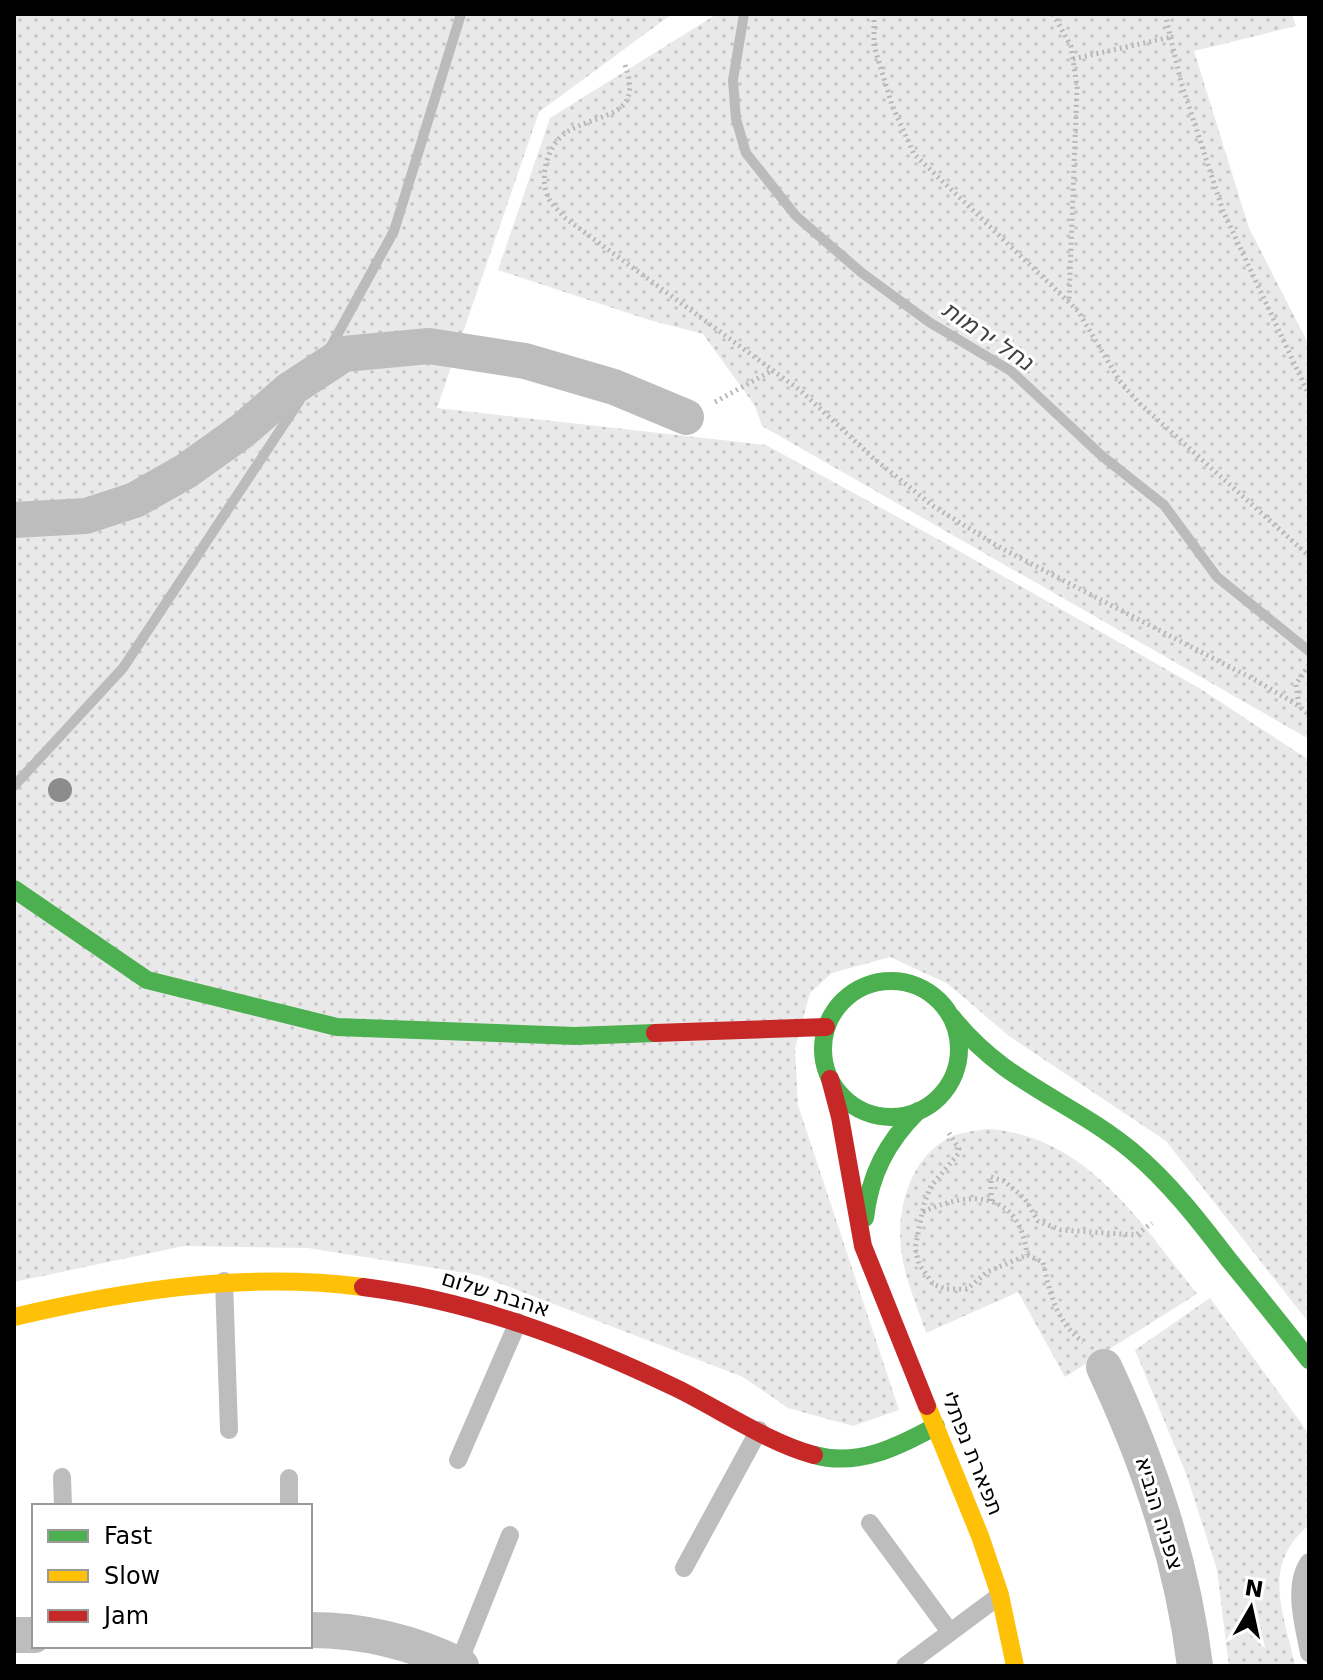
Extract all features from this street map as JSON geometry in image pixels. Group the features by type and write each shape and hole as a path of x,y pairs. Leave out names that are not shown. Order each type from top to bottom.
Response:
{"street":[{"path":"14,520 86,516 135,500 186,471 242,431 289,390 344,354 429,346 525,361 614,387 686,417"},
{"path":"14,889 147,980 337,1027 575,1036 826,1027"},
{"path":"952,1017 958,1038 958,1059 952,1080 924,1107 891,1116 870,1113 850,1103 830,1079 824,1060 826,1027 836,1008 851,994 869,984 890,981 912,984 931,994 952,1017 970,1043 988,1059 1019,1081 1083,1116 1128,1148 1184,1202 1309,1360"},
{"name":"תפארת נפתלי","path":"830,1079 858,1228 869,1264 980,1536 1000,1595 1015,1666"},
{"path":"1009,1090 1052,1099"},
{"name":"תפארת נפתלי","path":"869,1264 866,1211 875,1169 889,1143 924,1107 944,1096 963,1091"},
{"name":"אהבת שלום","path":"14,1317 140,1290 224,1281 302,1281 377,1288 449,1302 518,1322 639,1370 804,1452 837,1459 880,1452 936,1426"},
{"name":"צפניה הנביא","path":"1104,1367 1149,1471 1166,1524 1180,1578 1195,1666"},
{"path":"312,1630 337,1630 387,1638 435,1653 459,1665"}],"lane":[{"path":"224,1281 229,1430"},
{"path":"458,1460 518,1322"},
{"path":"684,1568 759,1430"},
{"path":"62,1477 63,1504"},
{"path":"289,1478 289,1504"},
{"path":"870,1523 950,1632"},
{"path":"459,1665 510,1535"},
{"path":"1309,1562 1303,1571 1301,1598 1309,1653"},
{"path":"905,1666 1000,1595"}],"path":[{"path":"874,14 874,46 892,105 914,154 1078,311 1119,380 1139,403 1309,556"},
{"path":"1053,14 1071,46 1077,87 1069,302"},
{"path":"1165,14 1181,82 1223,211 1309,395"},
{"path":"1073,59 1171,37"},
{"path":"625,65 632,82 629,98 614,114 569,130 550,151 543,176 549,198 565,218 801,391 872,457 933,506 999,547 1257,681 1309,715"},
{"path":"686,417 773,370"},
{"path":"1299,706 1296,684 1309,665"},
{"path":"924,1107 959,1149 954,1162 931,1186 915,1248 919,1264 933,1284 946,1289 967,1289 987,1272 1027,1255 1043,1262 1050,1298 1062,1321 1104,1367"},
{"path":"991,1201 991,1177 1004,1181 1025,1199 1038,1221 1061,1230 1123,1236 1136,1235 1184,1202"},
{"path":"922,1213 944,1202 964,1199 991,1201 1010,1210 1022,1232 1027,1255"}],"shaded area":[{"path":"14,14 672,14 539,112 437,408 766,445 1199,688 1309,760 1309,1323 1166,1141 1009,1036 948,984 890,957 832,973 810,993 795,1049 798,1105 899,1410 853,1426 788,1408 743,1377 478,1275 308,1248 184,1246 14,1282"},
{"path":"717,14 1292,14 1296,26 1194,51 1249,228 1309,345 1309,739 762,426 755,406 703,334 646,319 498,270 550,118"},
{"path":"986,1129 1021,1135 1053,1147 1082,1165 1132,1212 1197,1294 1065,1377 1018,1292 926,1333 902,1256 903,1205 915,1173 936,1147 954,1135"},
{"path":"1210,1298 1309,1434 1309,1525 1294,1541 1280,1573 1282,1608 1295,1666 1229,1666 1217,1570 1187,1476 1135,1350"}],"waterway":[{"path":"330,348 394,231 461,14"},
{"name":"נחל ירמות","path":"744,14 733,80 736,119 746,153 796,216 862,273 929,322 1011,371 1102,456 1164,505 1217,577 1309,651"},
{"path":"14,786 123,668 300,400"}],"traffic: fast":[{"path":"14,889 147,980 337,1027 575,1036 655,1033"},
{"path":"891,981 917,986 939,1001 954,1023 959,1049 954,1075 939,1097 917,1112 891,1117 865,1112 843,1097 828,1075 823,1049 828,1023 843,1001 865,986 891,981"},
{"path":"952,1017 993,1059 1109,1133 1146,1163 1195,1217 1309,1360"},
{"path":"865,1218 871,1187 882,1160 897,1135 918,1111"},
{"path":"814,1455 862,1457 892,1448 936,1426"}],"traffic: slow":[{"path":"14,1317 100,1299 187,1286 275,1282 363,1287"},
{"path":"927,1406 980,1536 1000,1595 1015,1666"}],"traffic: jam":[{"path":"655,1033 826,1027"},
{"path":"830,1079 840,1117 863,1246 927,1406"},
{"path":"363,1287 404,1293 484,1312 562,1339 638,1370 762,1434 814,1455"}]}
